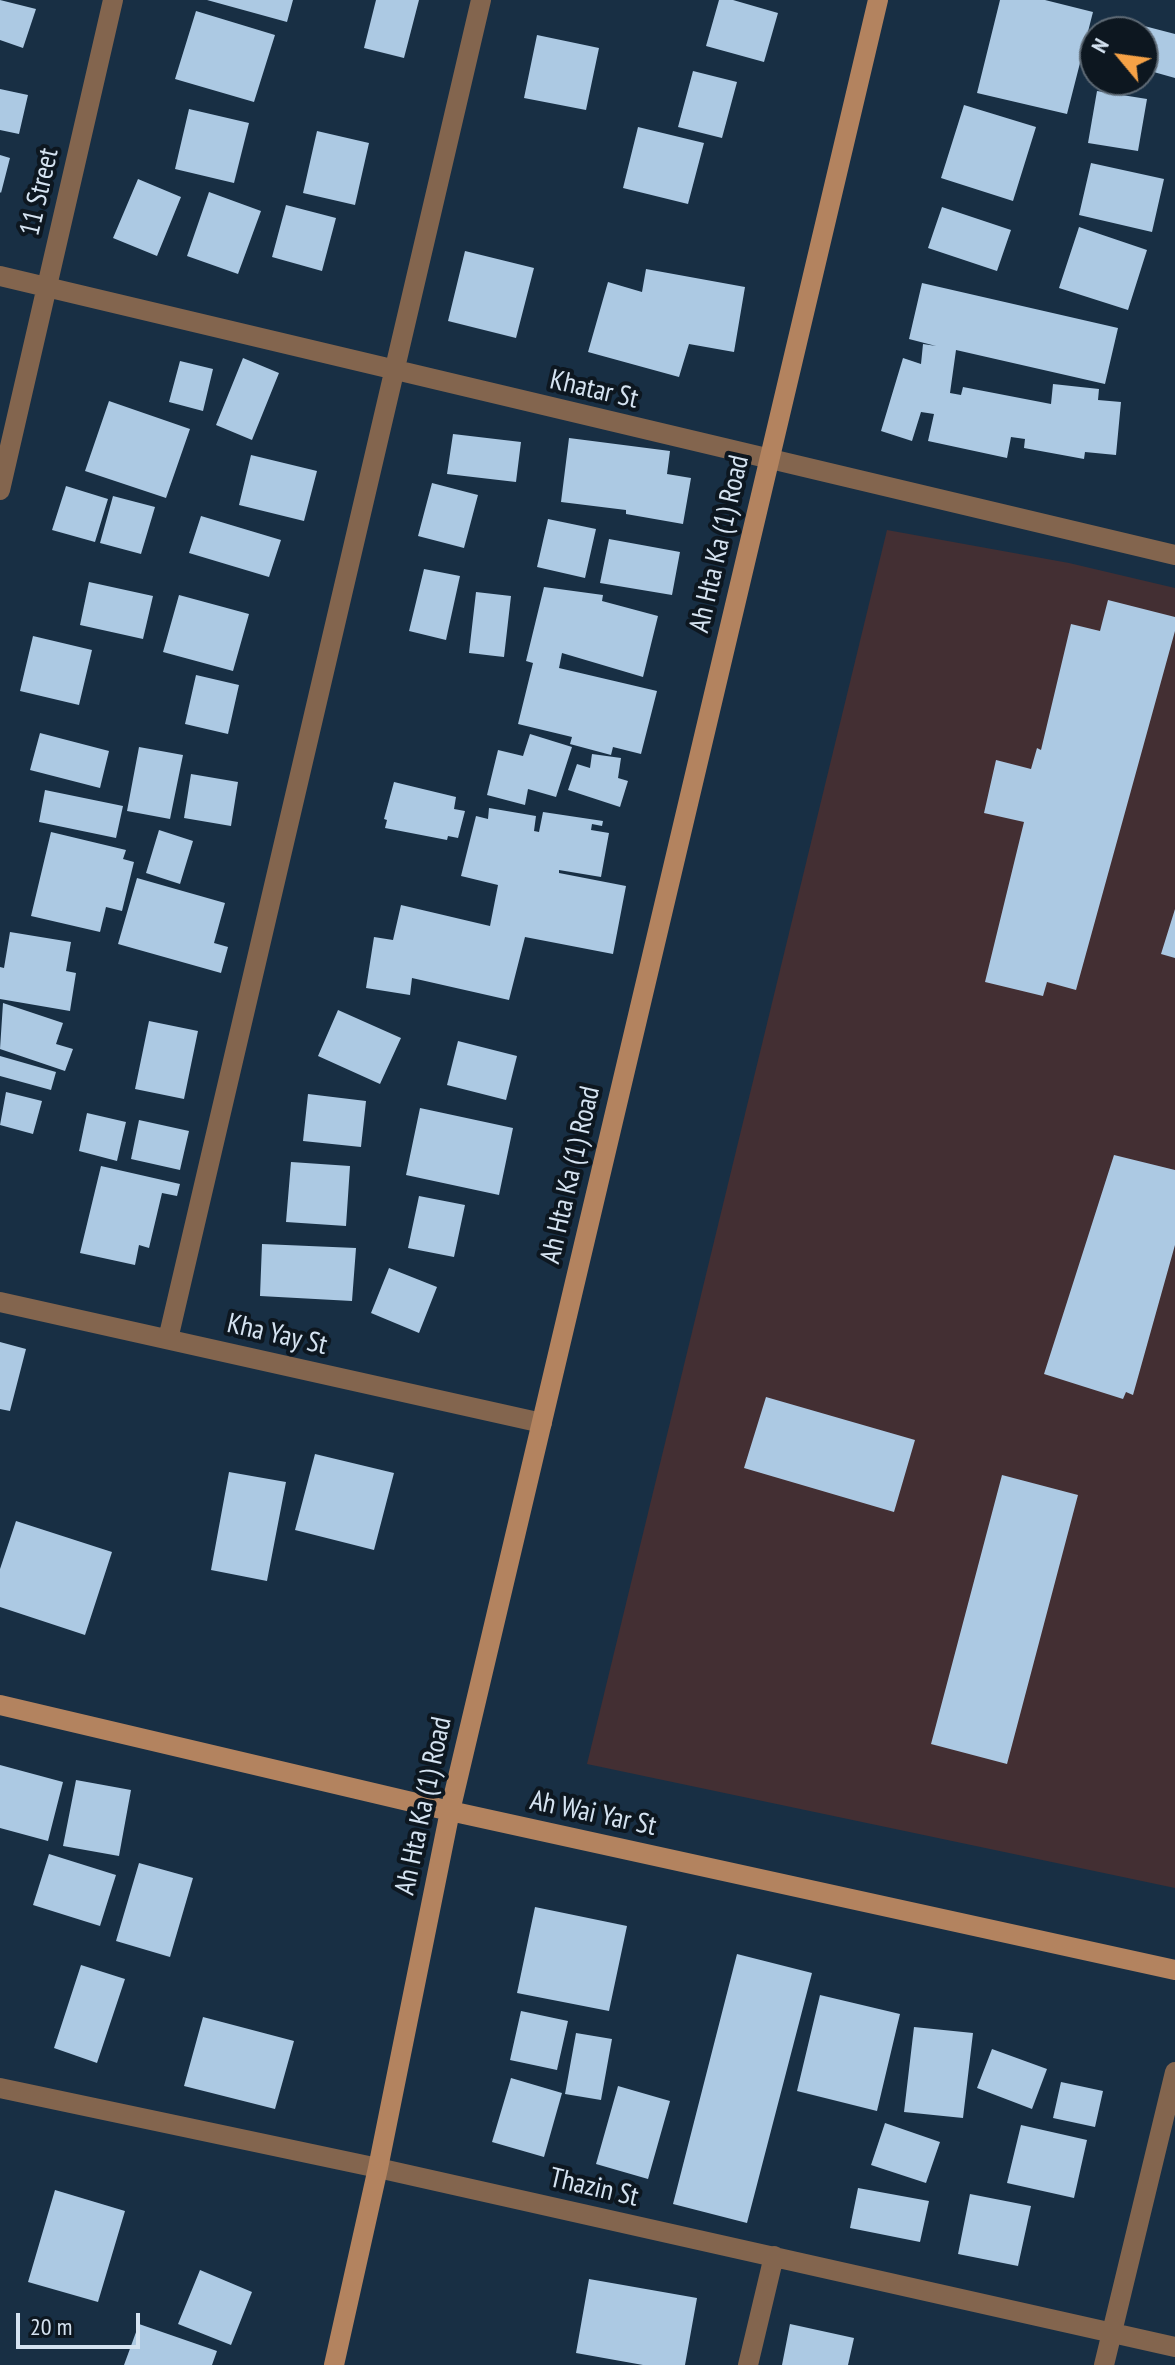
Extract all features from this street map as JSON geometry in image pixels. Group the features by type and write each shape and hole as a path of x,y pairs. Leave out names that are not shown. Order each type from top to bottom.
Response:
{"street":[{"name":"11 Street","path":"0,490 113,0"},
{"path":"168,1339 481,0"},
{"name":"Ah Hta Ka (1) Road","path":"334,2365 378,2168 450,1811 878,0"},
{"name":"Khatar St","path":"0,276 769,461 1174,551"},
{"name":"Kha Yay St","path":"0,1302 542,1423"},
{"name":"Ah Wai Yar St","path":"0,1705 450,1811 1175,1970"},
{"path":"1104,2365 1175,2072"},
{"name":"Thazin St","path":"0,2088 378,2168 1175,2347"},
{"path":"748,2365 774,2256"}],"shaded area":[{"path":"887,530 1069,563 1175,588 1175,1888 587,1764"}],"building":[{"path":"0,0 36,9 23,48 0,40"},
{"path":"207,0 293,0 287,22"},
{"path":"376,0 419,0 404,58 364,48"},
{"path":"719,0 733,0 778,13 764,62 706,46"},
{"path":"1000,0 1045,0 1093,12 1092,16 1079,16 1079,67 1067,114 977,93"},
{"path":"196,11 275,35 254,102 175,79"},
{"path":"1159,30 1175,34 1175,78 1159,74"},
{"path":"537,35 599,48 586,110 524,98"},
{"path":"693,71 737,82 722,138 678,127"},
{"path":"0,89 28,95 19,134 0,130"},
{"path":"1096,96 1147,99 1138,151 1088,143"},
{"path":"964,105 1036,127 1013,201 941,178"},
{"path":"189,109 249,123 234,183 175,169"},
{"path":"638,127 704,143 688,204 623,188"},
{"path":"317,131 369,143 355,205 303,193"},
{"path":"0,155 10,158 1,193 0,192"},
{"path":"1091,163 1164,179 1152,232 1079,215"},
{"path":"138,179 181,197 157,256 113,238"},
{"path":"209,192 261,211 238,274 187,256"},
{"path":"286,205 336,218 322,271 272,257"},
{"path":"942,207 1011,230 997,271 928,248"},
{"path":"1079,227 1147,250 1128,310 1059,288"},
{"path":"465,251 534,268 516,338 448,321"},
{"path":"646,269 745,287 734,352 689,344 679,377 588,352 608,282 642,292"},
{"path":"922,283 1118,328 1105,384 956,350 950,393 961,395 963,387 1051,404 1053,384 1099,389 1098,400 1121,402 1116,455 1085,452 1084,459 1024,448 1025,439 1011,437 1007,458 928,441 934,414 921,412 912,441 881,431 903,358 921,364 923,344 936,346 909,339"},
{"path":"243,358 279,373 252,440 216,425"},
{"path":"180,361 213,369 203,411 169,402"},
{"path":"109,401 190,429 166,498 85,471"},
{"path":"453,434 521,442 516,482 447,474"},
{"path":"569,438 670,451 667,474 691,478 683,524 626,514 626,510 561,502"},
{"path":"251,455 317,471 304,521 239,505"},
{"path":"432,483 478,495 464,548 418,536"},
{"path":"66,486 108,499 95,542 52,530"},
{"path":"113,496 155,507 141,554 100,543"},
{"path":"201,516 281,540 269,577 189,553"},
{"path":"548,519 596,529 585,578 537,567"},
{"path":"609,539 680,552 672,595 600,583"},
{"path":"424,569 460,576 446,640 409,631"},
{"path":"89,582 153,596 143,639 80,625"},
{"path":"544,587 603,595 602,601 658,616 643,677 562,653 559,668 657,691 641,754 613,747 611,755 570,744 572,737 518,724 533,663 526,661"},
{"path":"476,592 511,596 504,657 469,653"},
{"path":"179,595 249,614 233,671 163,652"},
{"path":"1108,600 1175,617 1175,631 1076,990 1047,982 1043,996 985,982 1024,822 984,813 996,760 1031,769 1037,748 1041,750 1071,624 1100,631"},
{"path":"33,636 92,650 79,705 20,691"},
{"path":"196,675 239,685 228,734 185,724"},
{"path":"40,733 109,751 100,788 30,770"},
{"path":"530,734 572,747 556,797 528,789 525,805 487,795 498,750 523,756"},
{"path":"139,747 183,755 170,819 127,811"},
{"path":"592,754 621,758 618,778 628,781 620,807 568,790 577,764 590,768"},
{"path":"191,774 238,782 231,826 184,818"},
{"path":"394,782 456,797 454,809 465,811 458,838 448,836 447,840 385,828 387,820 384,819"},
{"path":"45,790 123,806 116,838 39,822"},
{"path":"489,808 536,816 534,831 539,832 543,812 603,821 602,826 592,824 591,830 609,833 601,877 559,870 559,873 626,886 613,954 525,937 509,1000 412,978 410,995 366,988 374,937 393,940 401,905 490,926 498,885 461,876 476,816 488,819"},
{"path":"159,830 193,841 180,884 146,873"},
{"path":"51,832 126,850 123,859 134,862 122,911 106,907 100,932 31,916"},
{"path":"137,878 225,903 214,943 228,947 221,973 118,944"},
{"path":"1175,909 1175,958 1161,954"},
{"path":"10,932 71,942 66,971 76,973 70,1011 0,999 0,967 4,968"},
{"path":"3,1003 63,1023 56,1044 73,1049 65,1071 0,1049"},
{"path":"338,1010 401,1038 380,1084 318,1056"},
{"path":"149,1021 198,1031 184,1099 135,1089"},
{"path":"458,1041 517,1056 506,1100 447,1085"},
{"path":"0,1056 56,1072 51,1090 0,1076"},
{"path":"6,1092 42,1101 33,1134 0,1125"},
{"path":"308,1094 366,1101 361,1147 303,1141"},
{"path":"420,1108 513,1128 499,1195 406,1175"},
{"path":"87,1113 126,1122 117,1161 79,1151"},
{"path":"139,1120 189,1131 180,1170 131,1159"},
{"path":"1114,1155 1175,1170 1175,1245 1133,1395 1126,1392 1123,1399 1044,1374"},
{"path":"291,1162 350,1166 346,1226 286,1222"},
{"path":"101,1166 180,1184 177,1196 162,1193 149,1248 139,1245 135,1265 80,1253"},
{"path":"419,1196 465,1205 454,1257 408,1248"},
{"path":"262,1244 356,1248 352,1301 260,1296"},
{"path":"389,1268 437,1287 419,1333 371,1313"},
{"path":"0,1342 26,1349 10,1411 0,1409"},
{"path":"766,1397 915,1440 894,1512 744,1468"},
{"path":"315,1454 394,1473 374,1550 295,1530"},
{"path":"229,1472 286,1482 267,1581 211,1570"},
{"path":"1002,1475 1078,1495 1007,1764 931,1744"},
{"path":"16,1521 112,1552 85,1635 0,1607 0,1569"},
{"path":"0,1765 63,1782 48,1841 0,1828"},
{"path":"76,1780 131,1790 119,1856 63,1846"},
{"path":"49,1854 116,1875 100,1926 33,1905"},
{"path":"139,1863 193,1878 170,1957 116,1941"},
{"path":"535,1907 627,1926 609,2011 517,1993"},
{"path":"737,1954 812,1973 747,2223 673,2204"},
{"path":"81,1965 125,1979 97,2063 54,2048"},
{"path":"820,1995 900,2014 877,2111 797,2091"},
{"path":"521,2011 568,2021 557,2070 510,2060"},
{"path":"203,2017 294,2041 275,2109 184,2086"},
{"path":"914,2027 973,2033 963,2118 904,2112"},
{"path":"576,2033 612,2039 601,2100 565,2094"},
{"path":"992,2049 1047,2069 1032,2109 977,2088"},
{"path":"511,2078 562,2093 544,2157 492,2142"},
{"path":"1061,2082 1103,2091 1095,2127 1053,2118"},
{"path":"618,2086 670,2101 648,2179 596,2164"},
{"path":"885,2123 940,2142 926,2183 871,2165"},
{"path":"1021,2125 1087,2140 1074,2198 1007,2183"},
{"path":"858,2188 929,2201 920,2242 850,2228"},
{"path":"55,2190 125,2211 98,2302 28,2282"},
{"path":"970,2194 1031,2206 1018,2266 958,2254"},
{"path":"200,2270 252,2292 231,2345 178,2324"},
{"path":"589,2279 697,2298 685,2365 643,2365 576,2353"},
{"path":"139,2324 217,2351 212,2365 124,2365"},
{"path":"790,2324 854,2338 848,2365 782,2365"}]}
